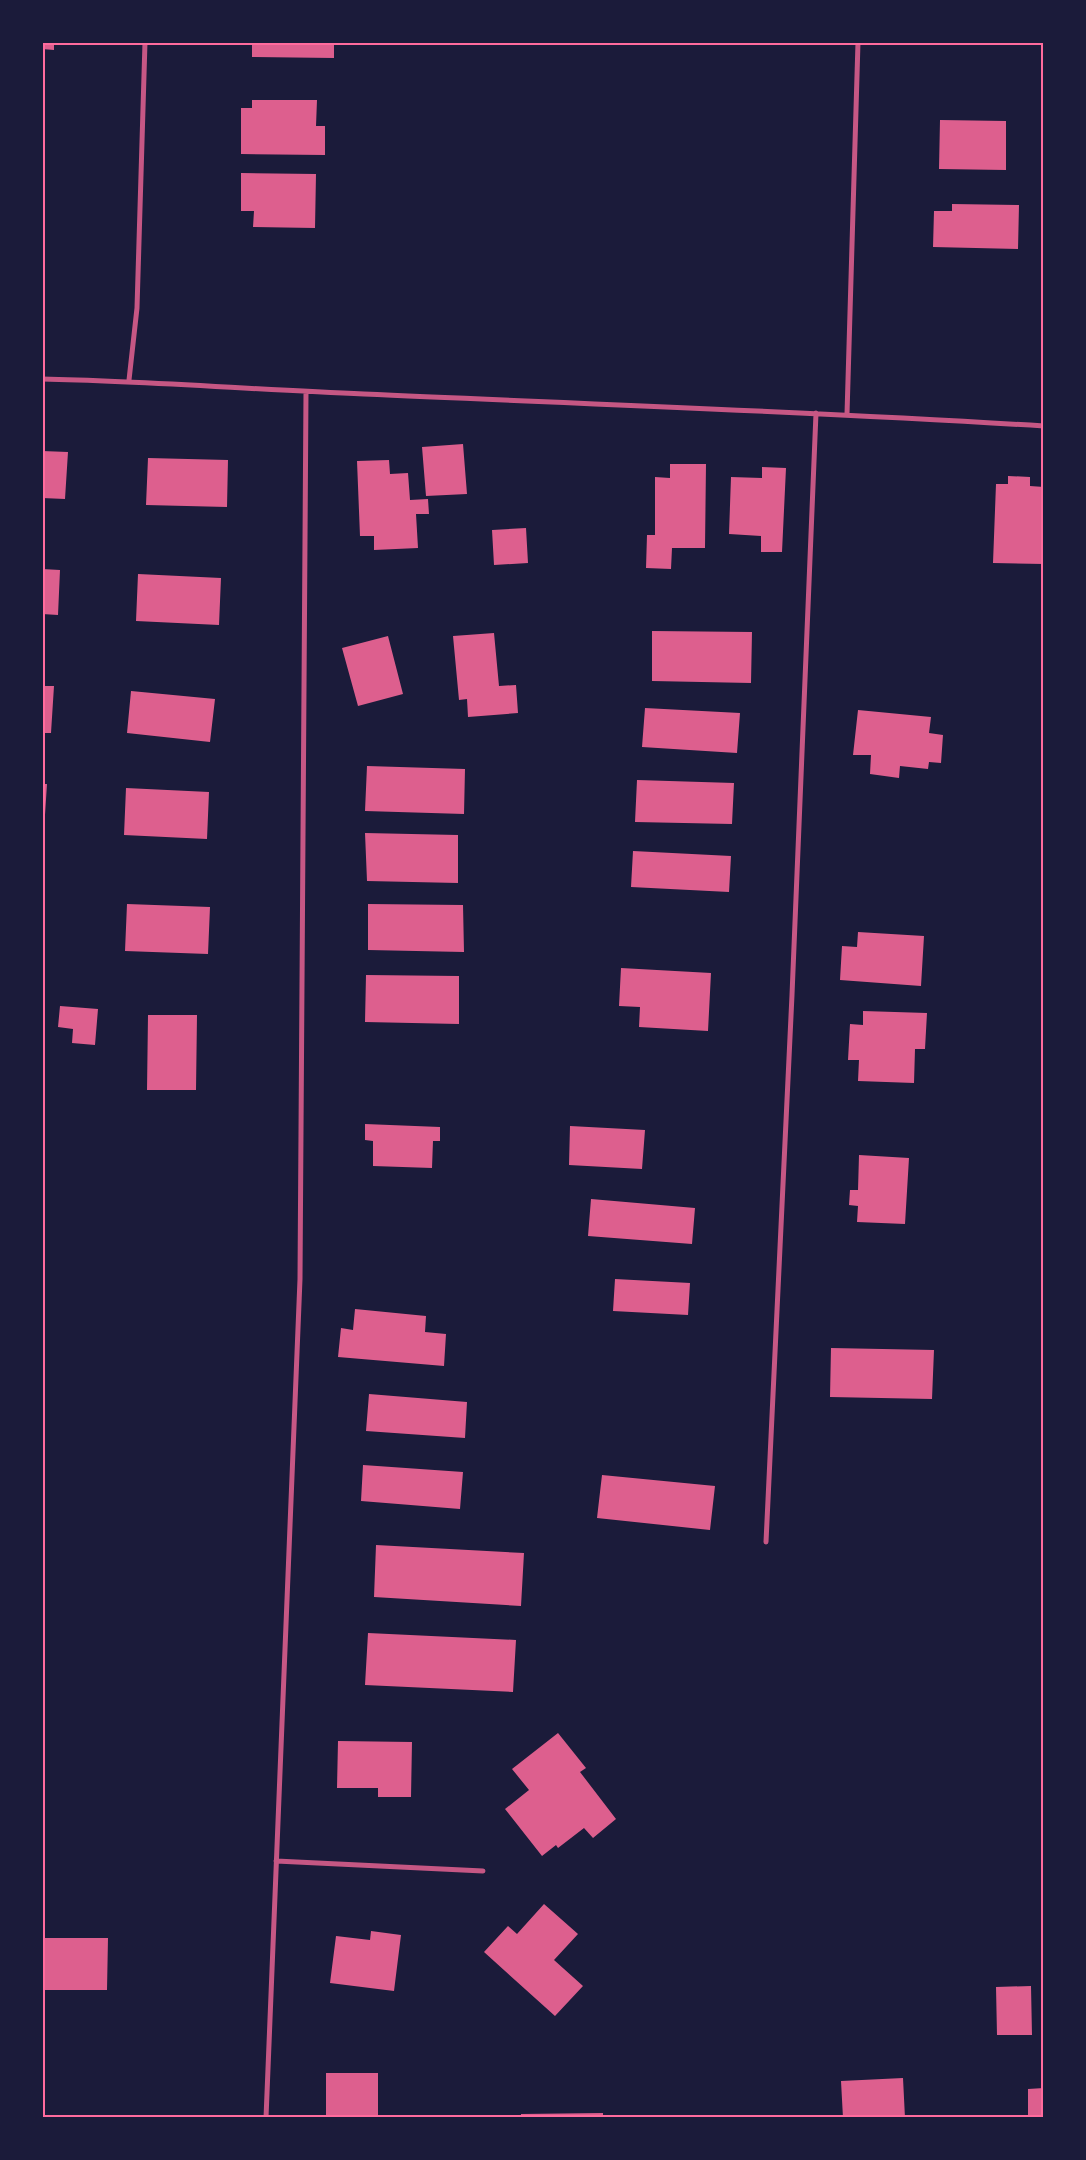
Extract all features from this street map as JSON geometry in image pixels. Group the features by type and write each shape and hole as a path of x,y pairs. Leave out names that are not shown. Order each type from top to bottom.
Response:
{"street":[{"path":"129,380 137,308 145,42"},
{"path":"847,414 858,42"},
{"path":"42,379 129,380 306,392 847,414 1044,426"},
{"path":"266,2118 300,1279 306,392"},
{"path":"766,1542 792,995 816,413"},
{"path":"276,1861 483,1871"}],"building":[{"path":"42,42 54,42 54,50 42,49"},
{"path":"252,42 334,42 334,58 252,57"},
{"path":"252,100 317,100 316,126 325,126 325,155 241,154 241,108 252,108"},
{"path":"940,120 1006,121 1006,170 939,169"},
{"path":"241,173 316,174 315,228 253,227 254,211 241,211"},
{"path":"952,204 1019,205 1018,249 933,247 934,211 952,211"},
{"path":"463,444 467,494 426,496 422,447"},
{"path":"42,451 68,452 65,499 42,498"},
{"path":"148,458 228,460 227,507 146,505"},
{"path":"389,460 390,474 408,473 410,500 428,499 429,514 416,514 418,548 374,550 374,536 360,536 357,461"},
{"path":"670,464 706,464 705,548 672,548 671,569 646,568 647,535 655,535 655,477 670,478"},
{"path":"762,467 786,468 782,552 761,552 761,536 729,534 731,477 762,478"},
{"path":"1008,476 1030,477 1030,486 1044,487 1044,564 993,563 996,484 1008,484"},
{"path":"526,528 528,563 494,565 492,530"},
{"path":"42,569 60,570 58,615 42,614"},
{"path":"138,574 221,578 219,625 136,621"},
{"path":"652,631 752,632 751,683 652,681"},
{"path":"494,633 499,686 516,685 518,713 468,717 467,699 459,700 453,636"},
{"path":"388,636 403,694 358,706 342,648"},
{"path":"42,686 54,686 51,733 42,733"},
{"path":"131,691 215,699 210,742 127,733"},
{"path":"645,708 740,713 737,753 642,747"},
{"path":"858,710 931,717 929,733 943,735 941,763 929,762 928,769 900,766 899,778 870,774 871,755 853,755"},
{"path":"367,766 465,769 464,814 365,811"},
{"path":"637,780 734,783 732,824 635,822"},
{"path":"42,784 47,784 44,830 42,830"},
{"path":"126,788 209,792 207,839 124,835"},
{"path":"365,833 458,835 458,883 367,881"},
{"path":"633,851 731,856 729,892 631,887"},
{"path":"127,904 210,907 208,954 125,951"},
{"path":"368,904 463,905 464,952 368,950"},
{"path":"858,932 924,936 921,986 840,980 842,946 857,947"},
{"path":"621,968 711,973 708,1031 639,1027 640,1007 619,1006"},
{"path":"366,975 459,976 459,1024 365,1022"},
{"path":"60,1006 98,1009 95,1045 72,1043 73,1029 58,1027"},
{"path":"863,1011 927,1013 925,1049 915,1049 914,1083 858,1081 859,1060 848,1060 850,1024 863,1025"},
{"path":"148,1015 197,1015 196,1090 147,1090"},
{"path":"365,1124 440,1127 440,1141 433,1141 432,1168 373,1166 373,1141 365,1140"},
{"path":"570,1126 645,1130 642,1169 569,1165"},
{"path":"859,1155 909,1158 905,1224 857,1222 858,1206 849,1205 850,1190 858,1190"},
{"path":"591,1199 695,1208 692,1244 588,1236"},
{"path":"615,1279 690,1283 688,1315 613,1311"},
{"path":"355,1309 426,1316 425,1332 446,1334 444,1366 338,1357 341,1328 353,1330"},
{"path":"831,1348 934,1350 932,1399 830,1397"},
{"path":"369,1394 467,1402 465,1438 366,1431"},
{"path":"363,1465 463,1472 460,1509 361,1501"},
{"path":"602,1475 715,1486 710,1530 597,1518"},
{"path":"376,1545 524,1553 521,1606 374,1597"},
{"path":"368,1633 516,1640 513,1692 365,1685"},
{"path":"558,1733 586,1768 580,1772 616,1819 593,1838 584,1828 558,1848 556,1845 542,1856 505,1809 529,1790 512,1769"},
{"path":"338,1741 412,1742 411,1797 378,1797 378,1788 337,1788"},
{"path":"544,1904 578,1934 554,1960 583,1986 555,2016 484,1952 508,1926 517,1934"},
{"path":"371,1931 401,1935 394,1991 330,1983 336,1936 370,1940"},
{"path":"42,1938 108,1938 107,1990 42,1990"},
{"path":"1031,1986 1032,2035 997,2035 996,1987"},
{"path":"326,2073 378,2073 378,2118 326,2118"},
{"path":"903,2078 905,2118 843,2118 841,2081"},
{"path":"1044,2088 1044,2118 1028,2118 1028,2089"},
{"path":"603,2113 603,2118 521,2118 521,2114"}]}
